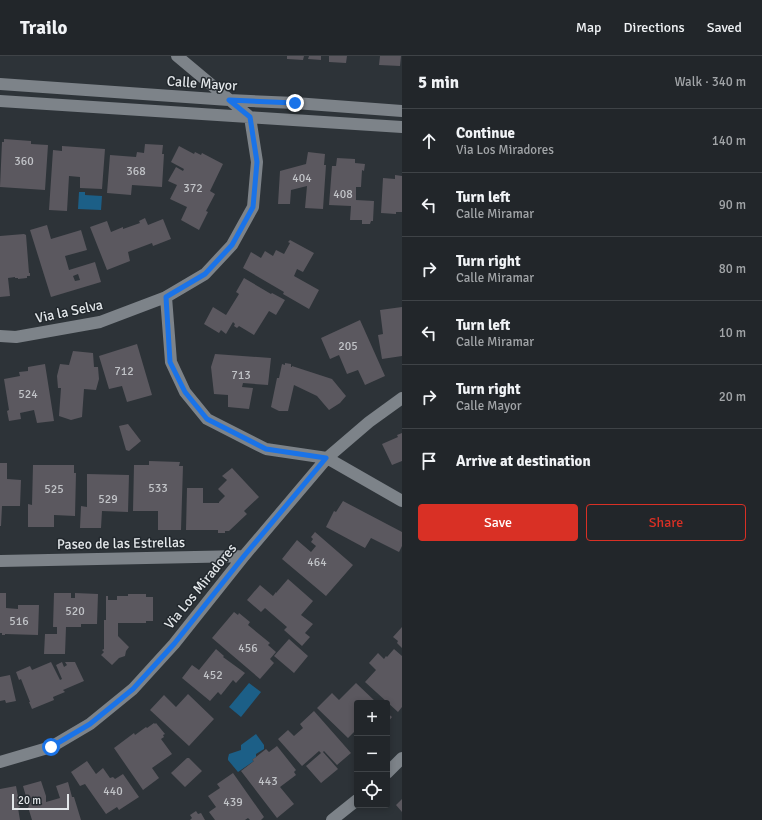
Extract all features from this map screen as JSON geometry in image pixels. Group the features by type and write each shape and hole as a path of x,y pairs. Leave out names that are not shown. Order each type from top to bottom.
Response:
{"street":[{"path":"177,56 250,117"},
{"name":"Calle Mayor","path":"0,84 402,111"},
{"path":"0,101 402,127"},
{"name":"Via la Selva","path":"0,336 16,337 100,322 166,297 205,274 232,245 253,207 257,162 250,117"},
{"path":"166,297 170,362 185,392 207,419 266,449 326,458 402,501"},
{"name":"Via Los Miradores","path":"0,762 51,747 90,724 133,689 174,644 244,556 326,458 369,422 402,398"},
{"name":"Paseo de las Estrellas","path":"0,561 244,556"},
{"path":"388,772 402,758"},
{"path":"332,820 354,802"}],"water":[{"path":"79,192 85,192 85,195 102,196 101,210 78,209"},
{"path":"249,683 261,692 241,717 229,707"},
{"path":"256,734 264,745 264,749 256,754 256,757 252,760 254,761 238,772 228,760 229,754 241,750 241,745"}],"building":[{"path":"287,56 304,56 303,60 287,59"},
{"path":"309,56 321,56 321,60 308,59"},
{"path":"329,56 347,56 346,63 329,62"},
{"path":"380,56 401,56 400,66 379,65"},
{"path":"4,139 31,141 31,144 48,145 45,190 0,187 2,142 4,142"},
{"path":"145,144 163,145 162,154 164,154 162,187 132,185 131,195 107,193 110,155 136,157 137,152 144,153"},
{"path":"62,146 105,149 102,189 80,188 80,177 69,176 67,211 49,210 53,150 62,151"},
{"path":"179,146 194,154 195,152 201,155 202,153 223,164 210,191 215,194 206,211 208,212 199,230 181,220 187,207 170,199 177,185 168,181 176,167 183,171 184,169 171,162"},
{"path":"308,152 325,154 324,165 326,165 323,209 305,208 307,186 291,190 290,204 278,204 280,171 306,164"},
{"path":"337,158 355,159 355,163 365,164 364,171 362,170 361,187 356,187 356,200 374,201 373,221 371,221 370,224 362,224 362,220 350,220 351,206 329,205 332,166 336,166"},
{"path":"395,175 402,176 402,212 396,212 396,214 381,213 383,178 395,179"},
{"path":"145,218 148,225 163,219 171,239 153,246 152,243 128,252 130,261 107,270 90,227 107,221 111,232 123,227 123,229 140,223 139,221"},
{"path":"47,225 51,239 81,230 87,250 65,256 69,270 95,262 101,282 51,297 30,230","holes":["78,274 80,280 75,281 73,276"]},
{"path":"26,235 30,276 27,276 27,278 18,279 15,277 8,278 10,296 0,297 0,236"},
{"path":"290,240 314,253 303,272 297,269 294,276 319,290 309,309 283,294 284,292 243,268 251,252 261,258 265,251 273,256 276,250 284,254"},
{"path":"244,278 271,294 272,293 285,300 276,315 269,311 254,335 239,326 237,328 234,326 235,324 233,322 226,334 221,330 219,333 204,324 213,307 226,315 239,294 236,292"},
{"path":"402,307 402,356 382,359 378,335 383,334 380,310"},
{"path":"360,320 385,376 365,385 358,370 347,374 339,355 330,359 321,338"},
{"path":"137,344 152,395 127,402 122,386 109,389 99,356"},
{"path":"73,351 93,353 94,367 98,367 99,379 96,390 84,389 82,417 71,420 59,416 61,388 58,388 57,376 60,364 69,365"},
{"path":"215,354 271,358 268,385 243,383 242,387 253,388 249,409 228,407 228,395 214,394 211,367"},
{"path":"285,363 291,364 291,367 292,366 332,379 346,396 340,403 329,410 317,396 294,385 288,411 279,411 271,407 277,378 279,378 282,364 285,365"},
{"path":"45,364 54,421 37,423 34,410 20,413 21,419 9,421 7,411 9,410 4,379 20,376 19,372 28,371 28,367"},
{"path":"128,424 141,441 129,451 126,450 119,426"},
{"path":"402,433 402,461 392,465 382,444 398,437 397,435"},
{"path":"149,461 180,462 179,466 183,466 181,530 158,530 158,511 133,511 134,465 149,465"},
{"path":"0,463 7,463 7,479 21,480 20,506 2,506 1,526 0,526"},
{"path":"33,465 74,465 74,473 76,473 75,516 54,515 54,527 28,527 28,504 32,505"},
{"path":"232,468 259,497 244,511 247,514 229,531 225,531 225,533 218,533 218,530 186,530 187,488 203,488 203,503 219,503 225,496 218,489 227,480 222,476"},
{"path":"87,474 129,475 128,512 102,511 101,528 80,528 81,506 87,507"},
{"path":"343,501 402,532 402,546 399,552 371,538 365,548 326,527 334,511 336,512"},
{"path":"315,532 353,565 326,596 282,559 297,540 311,552 316,546 311,542 313,539 311,537"},
{"path":"288,579 313,601 301,615 313,624 305,633 310,637 302,646 284,630 287,627 265,608 261,612 247,600 260,585 273,596"},
{"path":"0,593 6,593 6,608 18,609 18,605 39,605 38,635 2,635 2,633 0,633"},
{"path":"54,593 71,593 71,598 75,598 75,593 98,594 97,624 81,624 81,627 66,627 65,654 44,654 45,634 57,634 57,627 53,627"},
{"path":"128,594 146,594 146,597 153,597 153,621 146,621 146,623 118,623 118,636 129,647 125,656 119,658 112,665 101,655 104,652 102,650 104,649 106,596 108,596 108,600 117,600 117,596 128,596"},
{"path":"234,612 238,615 239,613 250,622 248,625 270,643 268,645 276,652 270,659 274,663 260,679 212,638"},
{"path":"402,627 402,648 397,643 398,641 393,637"},
{"path":"289,639 308,656 294,673 274,656"},
{"path":"216,649 224,656 223,657 245,673 236,683 233,680 221,695 218,692 210,701 182,678 192,665 199,670"},
{"path":"394,649 402,656 402,707 398,712 390,705 390,700 385,700 365,682 376,670 369,663 378,653 384,659 386,656 387,657"},
{"path":"51,662 60,680 62,679 56,665 62,662 64,667 67,665 65,662 75,662 84,681 63,690 65,692 53,697 54,700 32,709 21,679 19,680 16,672 30,666 32,670"},
{"path":"10,675 16,701 6,703 5,700 0,701 0,677"},
{"path":"356,683 374,700 354,700 354,732 348,738 317,708 332,693 339,700"},
{"path":"188,694 214,719 189,746 150,710 164,695 176,707"},
{"path":"314,711 351,753 337,765 324,751 323,752 338,769 321,783 306,766 321,753 319,751 302,766 278,739 288,730 294,736 303,728 300,724"},
{"path":"156,723 165,734 161,739 172,754 152,768 159,778 143,790 114,748 134,733 135,735"},
{"path":"277,746 296,770 294,772 296,775 280,787 294,804 277,818 241,771 266,749 269,752"},
{"path":"187,758 189,758 202,771 185,787 171,773"},
{"path":"87,761 96,774 103,768 110,778 113,777 115,779 123,774 139,797 119,810 117,807 106,814 85,784 80,786 71,772"},
{"path":"233,773 264,817 261,820 250,820 248,818 245,820 215,820 209,812 216,807 208,796 220,788 217,784"},
{"path":"41,781 46,796 46,802 60,798 56,786 68,782 81,820 32,820 23,786"},
{"path":"16,786 20,807 18,808 20,820 0,820 0,789"},
{"path":"402,799 402,812 396,805"},
{"path":"196,811 198,814 201,813 205,820 190,820 192,818 190,815"}],"route":[{"path":"51,747 90,724 133,689 174,644 244,556 326,458 266,449 207,419 185,392 170,362 166,297 205,274 232,245 253,207 257,162 250,117 229,100 295,103"}]}
